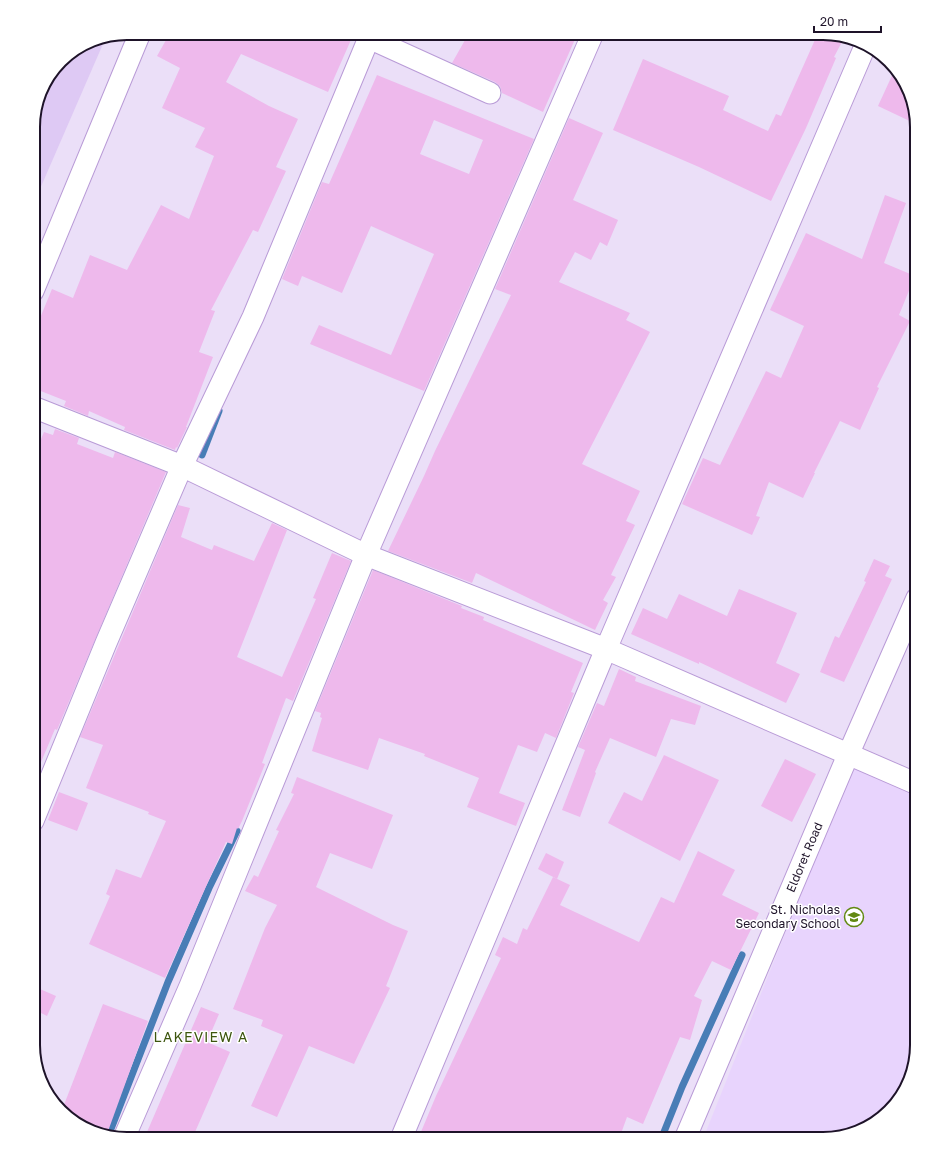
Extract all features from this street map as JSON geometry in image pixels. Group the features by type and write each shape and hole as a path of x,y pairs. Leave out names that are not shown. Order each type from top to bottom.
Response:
{"street":[{"path":"40,274 137,40"},
{"path":"40,804 182,466 253,316 368,40"},
{"path":"378,40 490,93"},
{"path":"127,1132 190,986 366,555 590,40"},
{"path":"404,1132 606,649 863,51"},
{"path":"40,410 182,466 366,555 606,649 910,781"},
{"name":"Eldoret Road","path":"687,1132 910,614"}],"shaded area":[{"path":"103,44 40,189 40,121 43,104 49,89 58,74 70,62 83,52"},
{"name":"St. Nicholas Secondary School","path":"854,761 910,786 910,1045 907,1068 898,1088 880,1110 866,1120 846,1129 823,1132 706,1132"}],"building":[{"path":"166,40 351,40 328,92 241,54 226,82 269,106 298,119 276,167 286,171 258,232 253,230 211,310 215,311 199,352 213,357 187,427 175,450 124,430 125,427 89,411 88,416 64,406 66,401 40,391 40,318 52,289 73,298 90,255 127,270 161,205 189,219 214,156 195,147 205,128 162,108 180,68 157,56"},
{"path":"465,40 575,40 543,112 502,93 500,86 495,82 452,63"},
{"path":"815,40 842,42 834,57 836,58 806,128 771,201 699,167 613,130 643,59 729,96 723,110 768,131 776,114 781,116"},
{"path":"377,75 534,139 424,391 310,344 319,325 391,355 434,254 371,226 342,293 302,276 298,286 282,279 322,182 329,184","holes":["434,120 483,140 469,174 420,154"]},
{"path":"892,75 907,104 909,121 878,106"},
{"path":"569,118 603,133 573,200 618,220 607,246 600,242 591,260 575,252 559,282 630,313 626,320 650,332 582,464 640,491 626,521 635,525 611,575 616,577 603,600 608,603 595,630 476,573 472,583 388,551 511,295 495,289"},
{"path":"885,195 906,203 884,263 910,274 910,288 899,315 910,321 877,387 879,388 860,430 840,421 803,498 769,482 756,516 760,517 752,535 682,504 703,458 720,465 766,371 781,378 804,326 770,310 806,233 862,259"},
{"path":"55,429 79,438 77,444 113,458 115,452 166,472 57,730 55,729 40,764 40,441 44,432 53,435"},
{"path":"178,505 190,508 181,537 212,550 214,545 254,561 272,523 287,530 237,657 282,677 316,599 313,598 332,553 351,561 293,701 286,698 262,763 265,764 242,821 238,829 237,828 232,844 226,842 165,978 89,944 110,896 106,894 116,869 141,878 166,821 148,814 149,812 86,788 103,745 80,737"},
{"path":"874,559 890,566 885,576 892,579 844,682 820,672 835,636 839,638 866,582 864,581"},
{"path":"373,570 462,606 461,608 484,617 483,620 583,663 571,692 574,693 556,738 545,733 537,752 518,745 499,793 525,803 516,826 467,807 479,778 424,756 425,754 379,738 368,770 312,751 322,718 320,717 321,713 315,711"},
{"path":"739,589 797,613 776,663 800,674 786,703 699,662 699,664 631,634 643,608 667,619 679,594 727,616"},
{"path":"619,669 636,677 635,681 701,706 695,725 671,719 656,757 610,738 595,772 596,773 580,817 562,810 585,750 578,747 597,703 604,706"},
{"path":"664,755 719,780 680,861 608,823 624,792 642,801"},
{"path":"785,759 816,774 792,822 761,806"},
{"path":"297,777 393,815 372,869 330,853 316,887 408,931 386,986 390,988 354,1064 309,1046 277,1117 251,1106 283,1035 261,1026 263,1020 233,1009 265,928 277,905 245,891 254,875 258,877 279,831 276,830 294,794 291,793"},
{"path":"59,792 88,803 77,831 48,820"},
{"path":"698,851 735,870 722,895 759,913 731,970 712,961 694,996 702,1000 690,1040 680,1037 643,1124 627,1117 622,1132 421,1132 436,1096 501,958 495,955 503,937 517,944 523,928 527,930 553,877 570,885 560,905 639,942 661,897 674,903"},
{"path":"546,853 564,862 557,879 538,869"},
{"path":"40,989 56,996 47,1016 40,1012"},
{"path":"103,1004 148,1021 109,1130 83,1120 64,1104"},
{"path":"201,1007 219,1014 207,1042 230,1052 195,1132 147,1132"}],"waterway":[{"path":"202,455 219,411"},
{"path":"111,1130 168,982 209,888 237,831"},
{"path":"664,1132 682,1087 742,955"}],"place":[{"name":"St. Nicholas Secondary School","path":"854,917"}],"district":[{"name":"LAKEVIEW A","path":"201,1037"}]}
